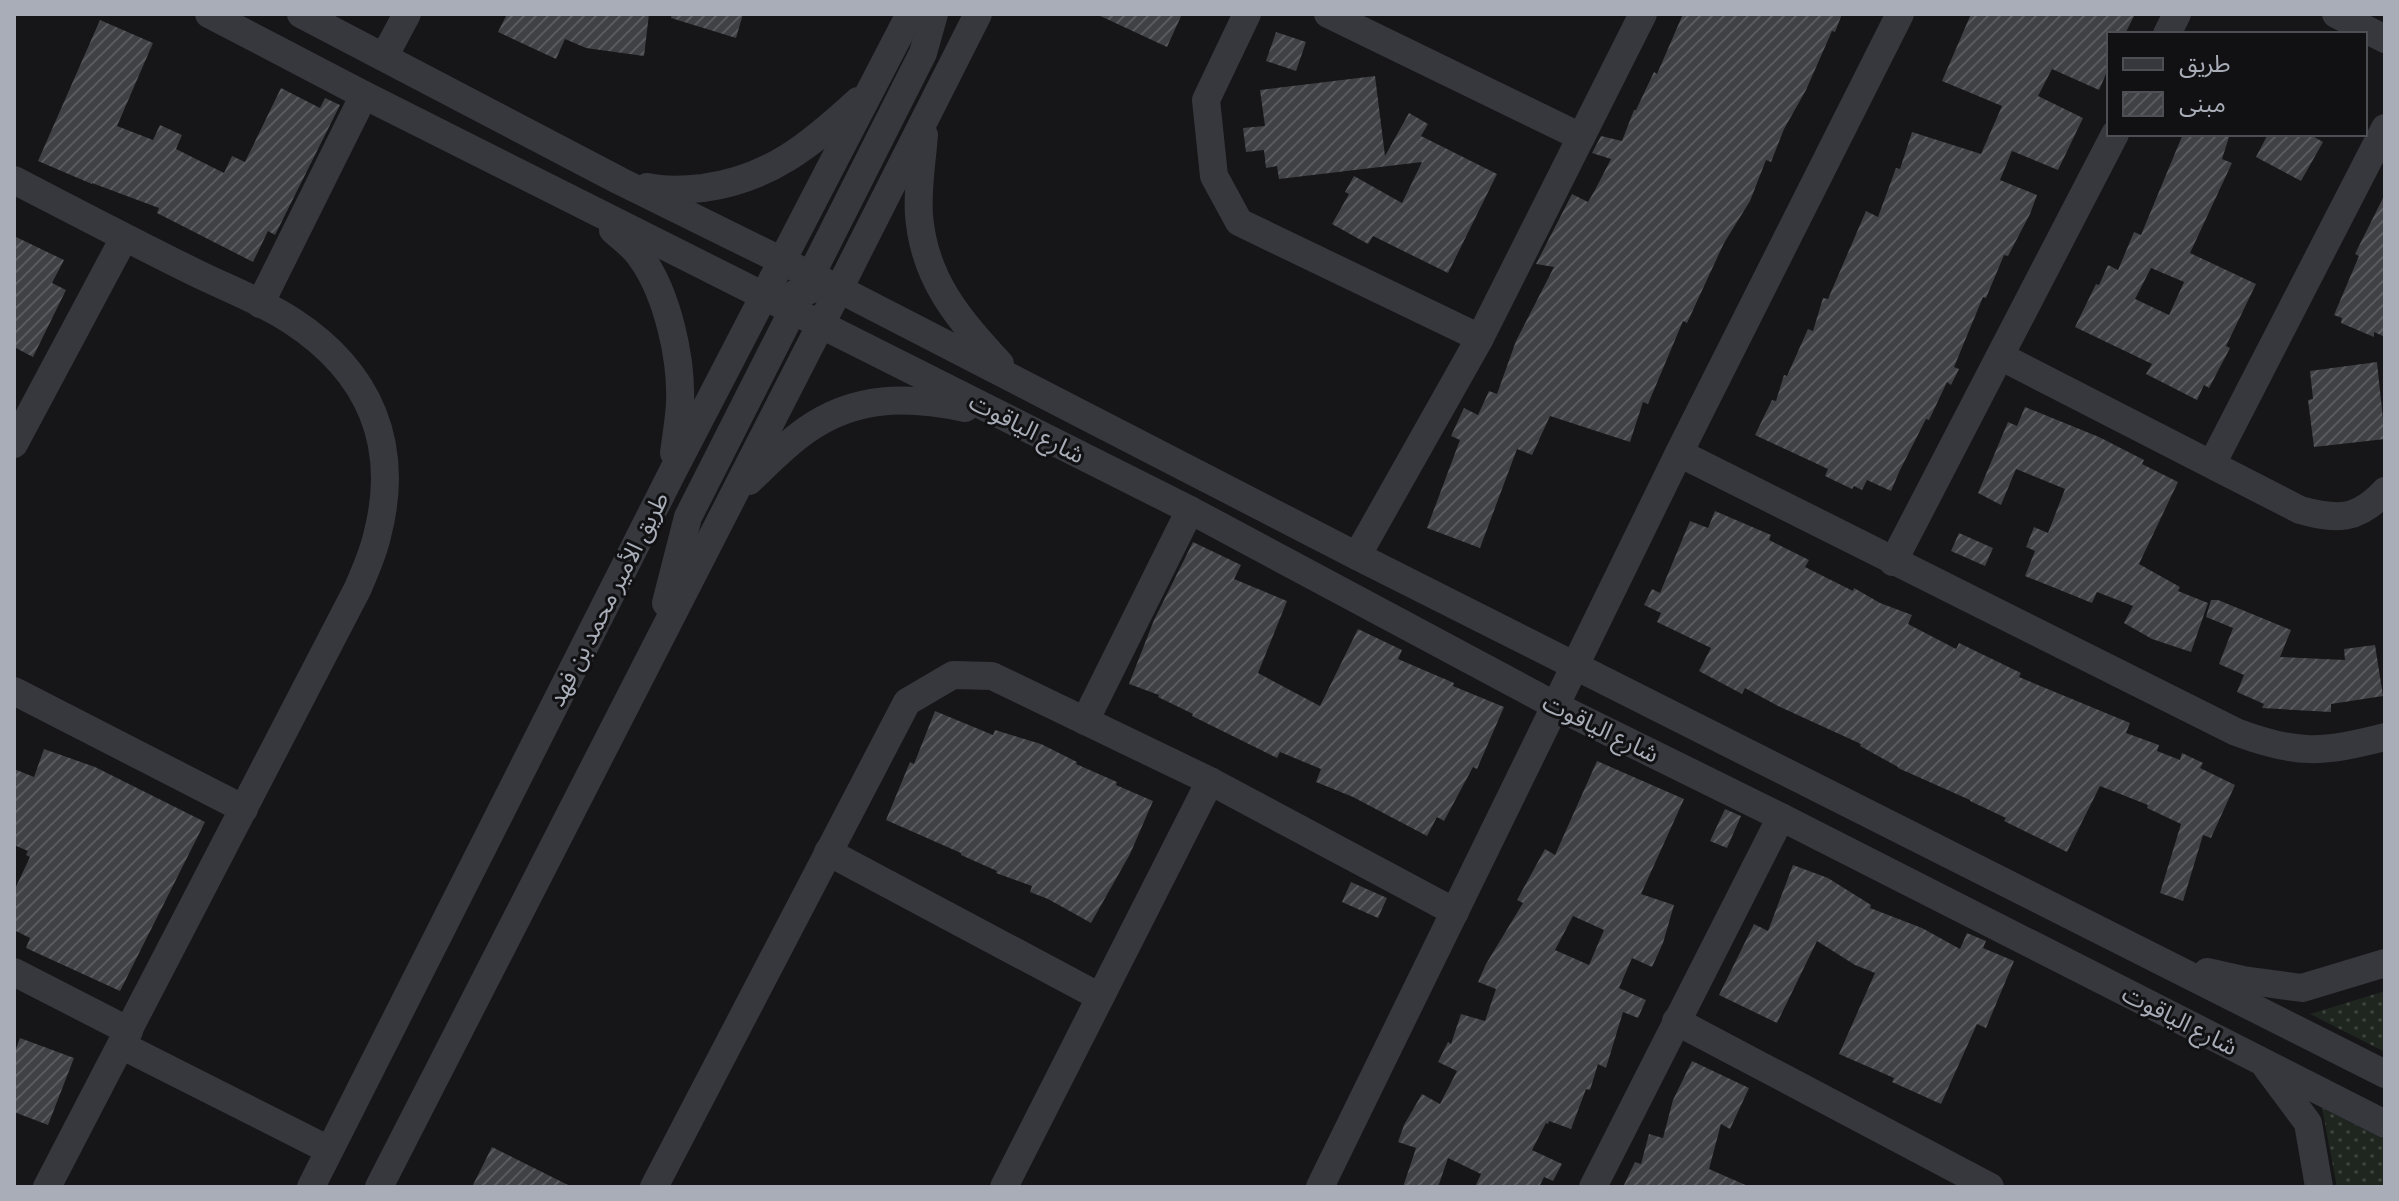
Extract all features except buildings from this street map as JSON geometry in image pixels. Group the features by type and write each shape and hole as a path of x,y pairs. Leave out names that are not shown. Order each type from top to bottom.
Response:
{"street":[{"path":"209,14 763,295 799,287"},
{"path":"301,14 620,181 799,287 822,324"},
{"path":"384,57 407,14"},
{"name":"طريق الأمير محمد بن فهد","path":"311,1187 763,295 799,287 871,90 910,14"},
{"path":"652,654 688,517 799,287 923,53 934,14"},
{"path":"379,1187 978,14"},
{"path":"1247,14 1206,100 1214,176 1239,222 1480,338"},
{"path":"1328,14 1581,137"},
{"path":"1357,556 1480,338 1643,14"},
{"path":"1320,1187 1679,453 1900,14"},
{"path":"2168,32 2177,14"},
{"path":"2336,14 2385,39"},
{"path":"620,181 657,189 689,190 743,180 771,169 796,154 871,90"},
{"path":"260,304 364,95"},
{"path":"926,118 919,214 930,265 955,313 1012,377"},
{"path":"2212,464 2385,128"},
{"path":"1893,562 2114,136"},
{"path":"14,180 290,319 329,348 362,390 378,425 386,463 377,538 358,588 47,1187"},
{"path":"586,205 639,254 655,281 664,305 676,358 680,402 672,473"},
{"path":"14,444 124,238"},
{"name":"شارع الياقوت","path":"799,287 839,289 1357,556 2385,1074"},
{"name":"شارع الياقوت","path":"822,324 1190,510 1556,706 2385,1124"},
{"path":"2000,356 2300,510 2327,518 2351,515 2374,503 2385,491"},
{"path":"734,495 803,432 849,409 900,399 927,400 1001,415"},
{"path":"1679,453 2236,732 2265,743 2316,750 2341,748 2385,737"},
{"path":"1085,721 1190,510"},
{"path":"654,1187 907,702 953,675 992,676 1210,781 1455,912"},
{"path":"14,691 244,809"},
{"path":"1004,1187 1210,781"},
{"path":"1593,1187 1781,817"},
{"path":"828,852 1100,997"},
{"path":"2167,964 2243,980 2302,988 2385,963"},
{"path":"14,972 125,1038 329,1150"},
{"path":"1676,1021 1990,1187"},
{"path":"2262,1061 2308,1123 2319,1187"}],"shaded area":[{"path":"2385,991 2385,1052 2310,1014"},
{"path":"2322,1108 2385,1140 2385,1187 2337,1187"}]}
